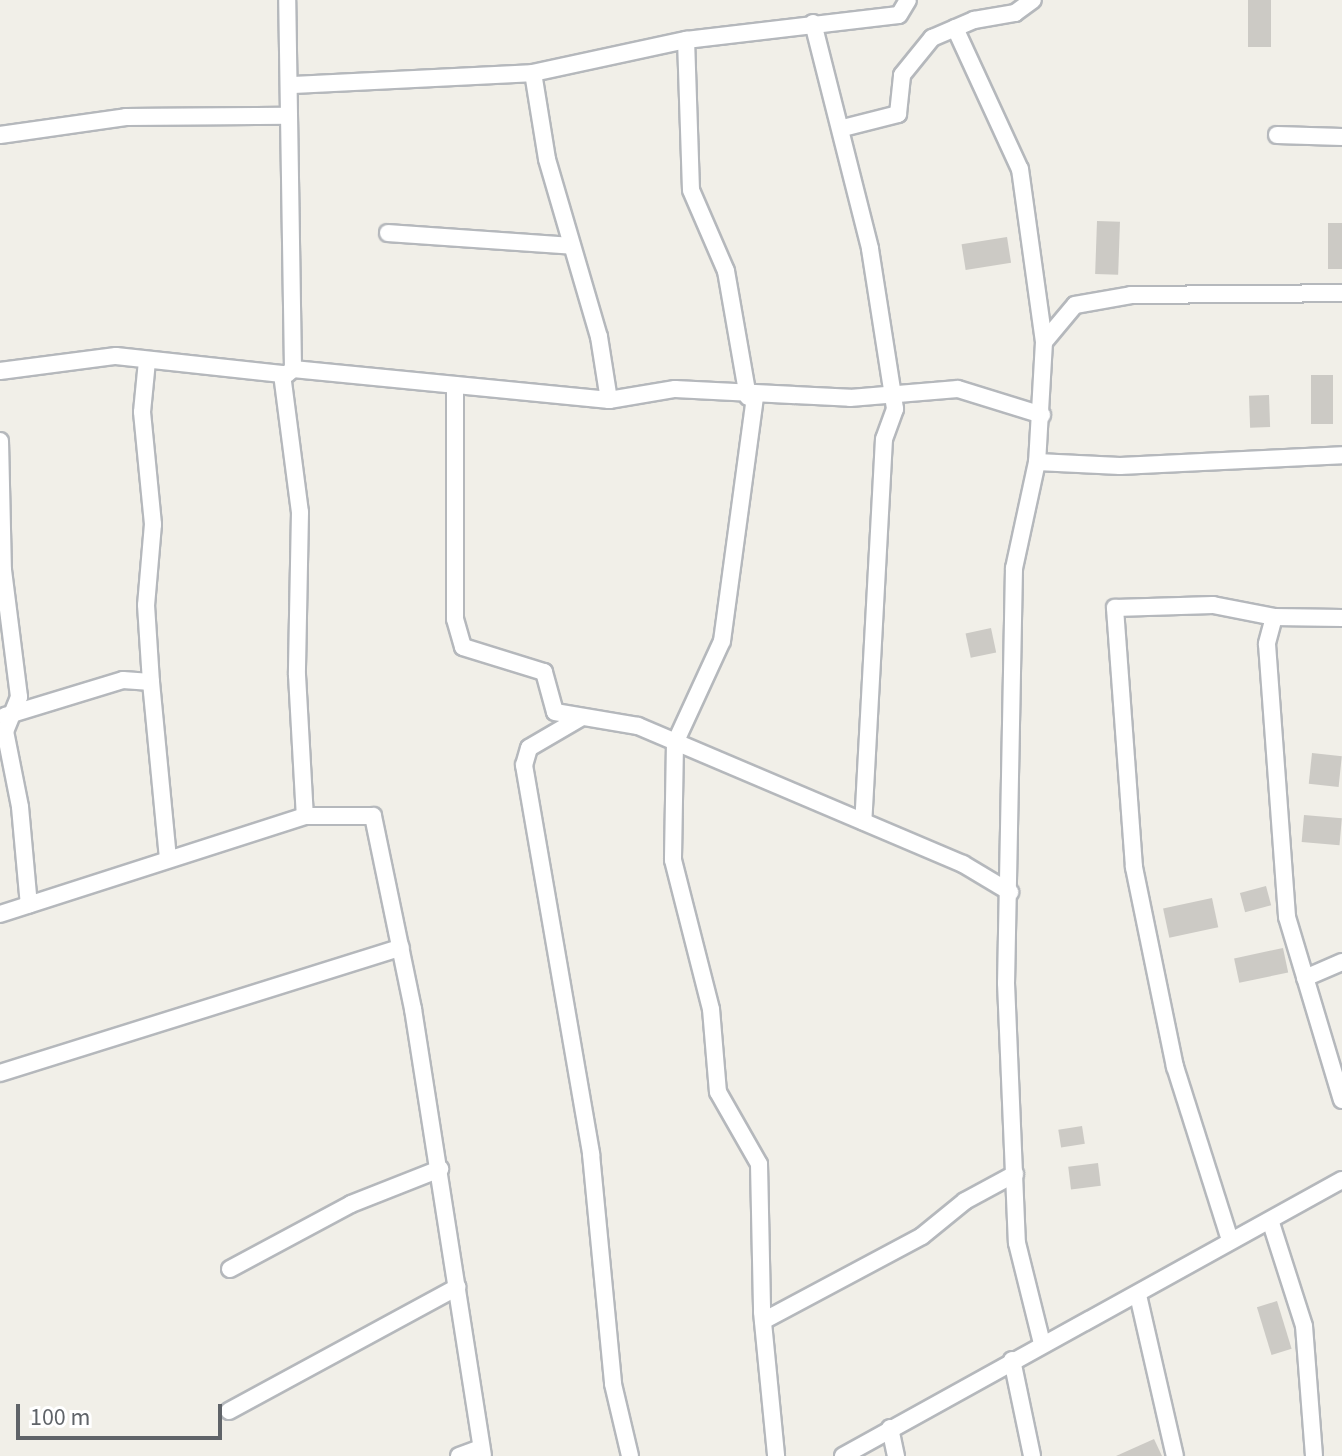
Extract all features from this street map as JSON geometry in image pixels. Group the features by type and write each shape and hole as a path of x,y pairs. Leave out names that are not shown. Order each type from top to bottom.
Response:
{"street":[{"path":"287,0 291,85 288,373 300,512 296,616 305,816"},
{"path":"291,85 533,73 686,40 899,15 908,0"},
{"path":"843,128 898,114 902,75 915,52 955,28 1015,13 1033,0"},
{"path":"813,23 843,128 894,394 884,439 863,821"},
{"path":"955,28 1020,169 1044,342 1037,462 1014,568 1006,983 1017,1243 1042,1343"},
{"path":"686,40 691,190 726,271 752,397 722,641 675,743 673,860 711,1009 718,1092 759,1164 763,1321 776,1456"},
{"path":"533,73 547,159 599,337 609,400"},
{"path":"0,135 126,117 289,116"},
{"path":"1277,135 1342,137"},
{"path":"388,233 572,246"},
{"path":"1044,342 1075,305 1131,295 1342,293"},
{"path":"0,371 116,356 609,400 675,389 752,397 894,394 958,389 1042,415"},
{"path":"147,361 142,412 153,524 146,605 168,858"},
{"path":"455,385 460,643 467,650 536,667 548,678 555,712 638,726 963,864 1010,892"},
{"path":"0,441 2,570 19,697 5,716 5,731 29,905"},
{"path":"1037,462 1120,466 1282,453 1342,455"},
{"path":"1230,1240 1175,1067 1134,867 1115,608 1213,605 1274,617 1342,618"},
{"path":"1274,617 1267,644 1287,917 1342,1100"},
{"path":"5,716 123,680 151,682"},
{"path":"582,717 529,748 524,765 591,1154 613,1384 630,1456"},
{"path":"0,914 305,816 373,816 401,947 440,1169 482,1452 459,1456"},
{"path":"0,1073 401,947"},
{"path":"1305,978 1342,962"},
{"path":"230,1269 351,1204 440,1169"},
{"path":"763,1321 922,1236 965,1201 1015,1174"},
{"path":"843,1456 1042,1343 1138,1295 1230,1240 1271,1223 1342,1180"},
{"path":"1271,1223 1304,1326 1314,1456"},
{"path":"229,1411 457,1287"},
{"path":"1138,1295 1175,1456"},
{"path":"1012,1360 1032,1456"},
{"path":"890,1428 896,1456"}],"building":[{"path":"1248,0 1271,0 1271,47 1248,47"},
{"path":"1097,221 1120,222 1118,275 1095,274"},
{"path":"1328,223 1342,223 1342,269 1328,269"},
{"path":"1007,237 1011,263 966,270 962,244"},
{"path":"1311,375 1333,375 1333,424 1311,424"},
{"path":"1269,395 1270,427 1250,428 1249,396"},
{"path":"991,628 996,652 971,658 966,633"},
{"path":"1312,753 1342,756 1339,787 1309,784"},
{"path":"1304,815 1342,818 1340,845 1302,842"},
{"path":"1266,886 1271,905 1245,912 1240,893"},
{"path":"1212,898 1218,927 1169,938 1163,908"},
{"path":"1283,948 1288,972 1239,983 1234,958"},
{"path":"1082,1126 1085,1144 1061,1148 1058,1130"},
{"path":"1098,1163 1101,1186 1071,1189 1068,1167"},
{"path":"1277,1301 1292,1349 1272,1355 1257,1307"},
{"path":"1154,1439 1162,1456 1116,1456"}]}
